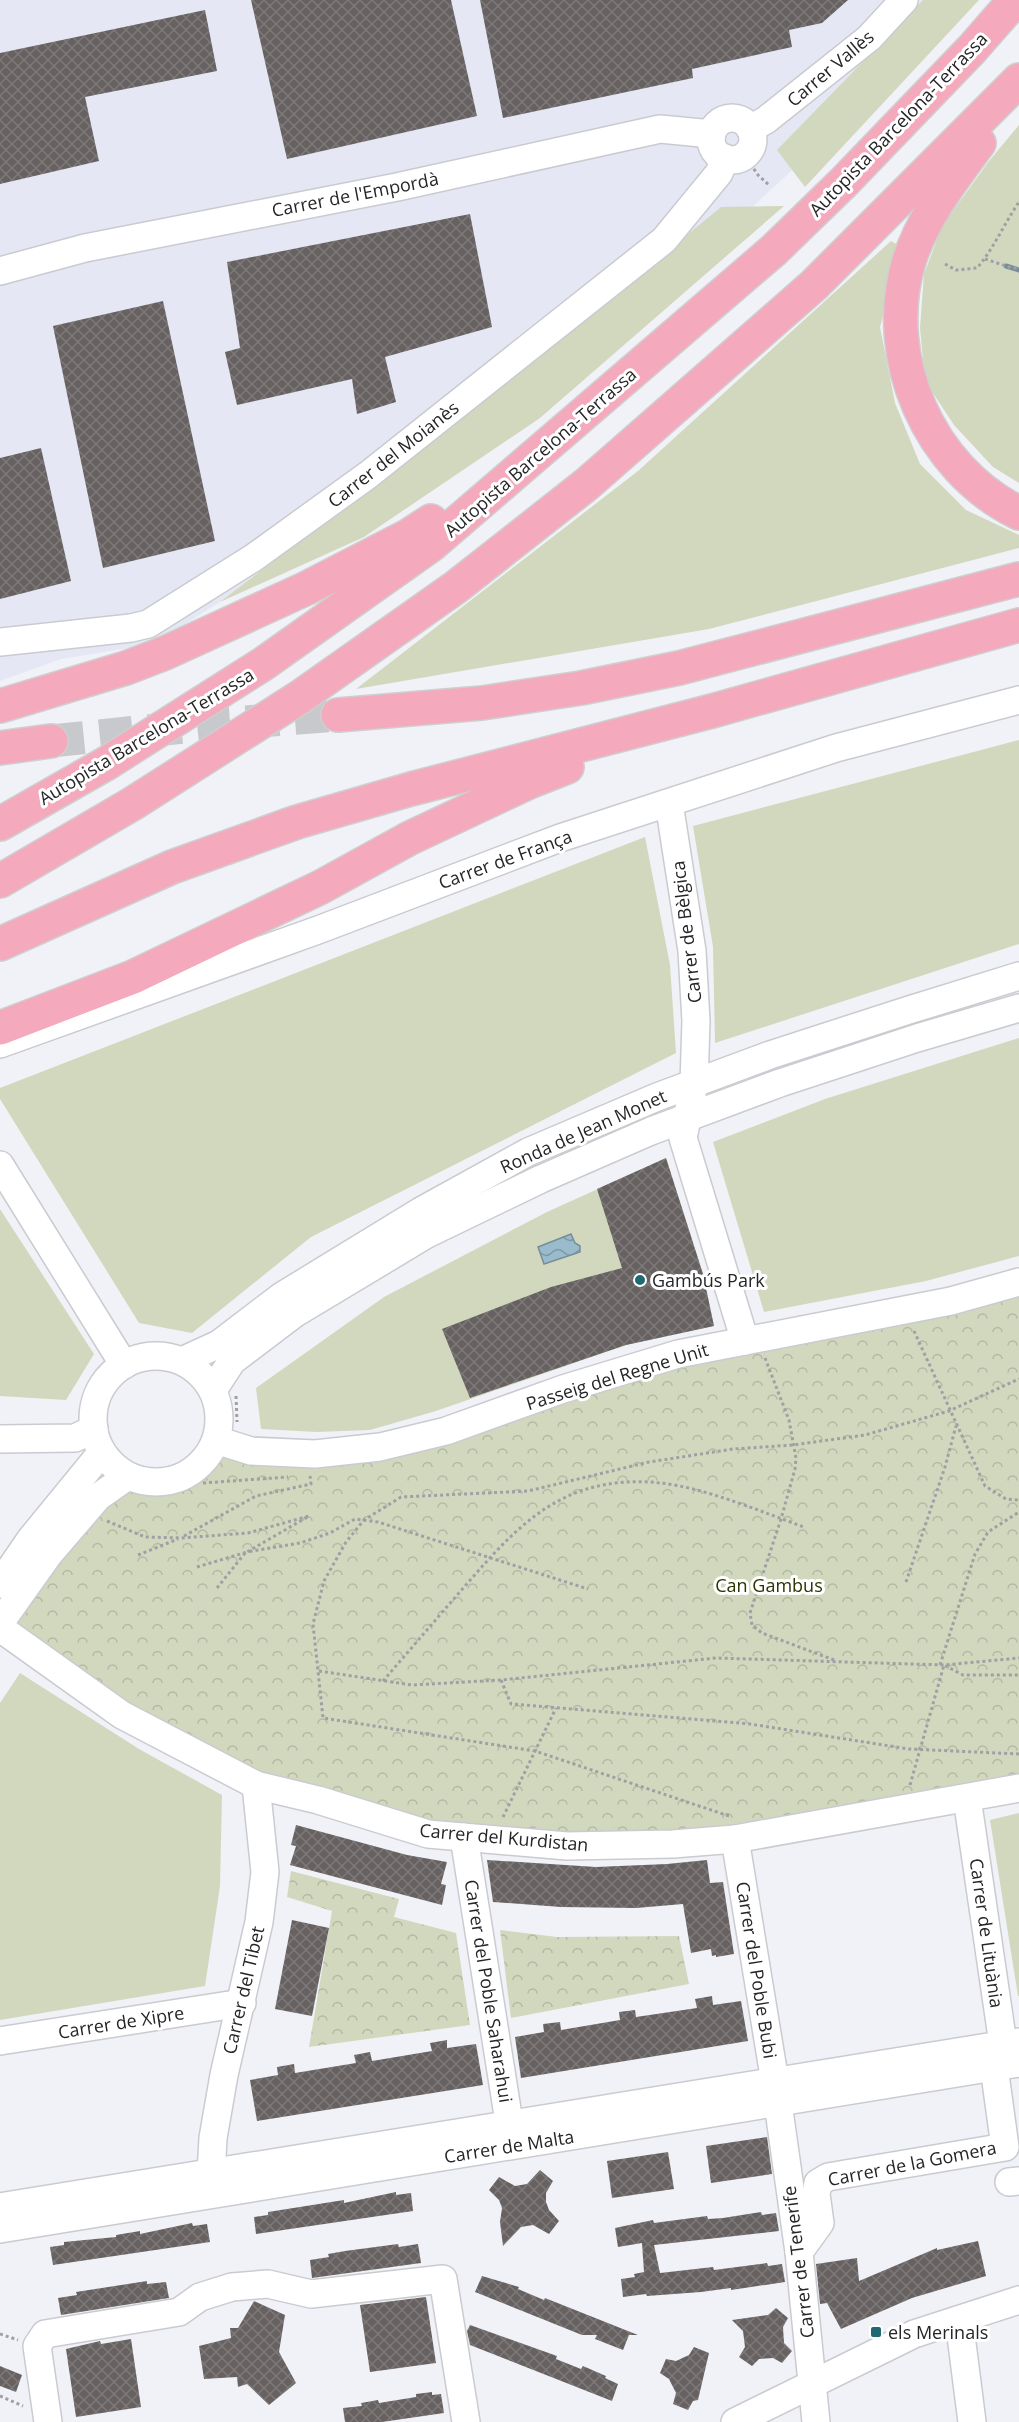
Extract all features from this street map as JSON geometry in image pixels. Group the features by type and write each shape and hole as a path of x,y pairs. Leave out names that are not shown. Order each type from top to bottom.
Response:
{"highway":[{"name":"Autopista Barcelona-Terrassa","path":"0,824 107,763 263,664 431,545 774,250 852,174 972,49 1015,0"},
{"path":"0,881 132,804 300,697 456,587 578,491 813,285 1019,80"},
{"path":"1019,87 938,200 909,261 901,298 902,339 908,374 915,399 928,428 971,482 1001,504 1019,513"},
{"path":"0,706 126,668 183,645 307,588 408,536 554,441"},
{"path":"338,715 482,703 624,680 679,668 1019,579"},
{"path":"0,944 171,867 297,822 411,789 712,711 1019,625"},
{"path":"0,1028 133,977 321,887 410,838 529,782 712,711"},
{"path":"0,748 51,741"}],"street":[{"name":"Carrer Vallès","path":"750,129 766,120 869,38 904,0"},
{"path":"729,118 741,120 750,129 752,145 735,157 715,151 711,143 711,134 718,124 729,118"},
{"name":"Carrer de l'Empordà","path":"0,271 85,248 386,189 660,129 711,134"},
{"name":"Carrer del Moianès","path":"0,642 131,628 148,624 253,558 368,475 664,240 719,172 735,157"},
{"name":"Carrer de França","path":"0,1044 329,926 560,838 836,748 1019,700"},
{"name":"Carrer de Bèlgica","path":"669,803 692,951 696,1022 694,1083 683,1138 753,1346"},
{"name":"Ronda de Jean Monet","path":"182,1361 219,1344 282,1296 421,1211 528,1152 657,1097 770,1055 1019,976"},
{"name":"Ronda de Jean Monet","path":"225,1390 232,1361 294,1314 426,1234 541,1179 651,1131 801,1076 1019,1008"},
{"path":"0,1165 124,1365"},
{"name":"Passeig del Regne Unit","path":"227,1432 251,1451 315,1454 380,1447 446,1431 563,1389 678,1354 753,1346 951,1301 1019,1282"},
{"path":"163,1356 182,1361 225,1390 220,1415 227,1432 204,1461 189,1474 168,1482 149,1482 128,1476 114,1466 98,1441 93,1410 99,1392 109,1376 124,1365 143,1357 163,1356"},
{"path":"0,1439 75,1438 98,1441"},
{"path":"0,1584 98,1441"},
{"path":"0,1626 49,1554 98,1497 128,1476"},
{"name":"Carrer del Kurdistan","path":"0,1626 122,1715 256,1785 318,1800 428,1834 567,1846 673,1844 735,1828 967,1798 1019,1788"},
{"name":"Carrer del Tibet","path":"213,2184 213,2138 222,2085 259,1922 265,1872 256,1785"},
{"name":"Carrer de Lituània","path":"967,1798 1009,2054"},
{"name":"Carrer del Poble Bubi","path":"735,1828 777,2092"},
{"name":"Carrer del Poble Saharahui","path":"464,1837 511,2134"},
{"name":"Carrer de Xipre","path":"0,2042 242,2003"},
{"name":"Carrer de Malta","path":"0,2229 213,2184 1009,2054"},
{"name":"Carrer de la Gomera","path":"799,2252 820,2223 816,2194 818,2183 828,2177 1005,2147 1009,2054"},
{"name":"Carrer de Tenerife","path":"777,2092 799,2252 816,2422"},
{"name":"Carrer de Malta","path":"0,2207 213,2184"},
{"path":"48,2422 37,2346 45,2334 179,2312 200,2296 232,2287 268,2284 311,2294 442,2279 466,2422"},
{"path":"735,2422 914,2334 1019,2300"},
{"path":"959,2319 972,2422"}],"path":[{"path":"735,157 769,185"},
{"path":"945,264 956,270 977,268 985,259 1019,202"},
{"path":"985,259 1019,268"},
{"path":"912,1326 985,1486 1006,1498 1019,1500"},
{"path":"753,1346 789,1420 795,1469 750,1613 752,1624 762,1633 836,1661"},
{"path":"735,1828 535,1751 323,1718 313,1624 324,1581 346,1542 364,1520 402,1497 528,1491 649,1462 733,1449 793,1445 865,1435 950,1411 1019,1379"},
{"path":"225,1390 227,1432"},
{"path":"906,1582 945,1467 956,1425"},
{"path":"138,1555 181,1538 256,1496 311,1484 310,1476"},
{"path":"203,1483 298,1477"},
{"path":"383,1681 491,1557 536,1516 562,1499 601,1485 635,1482 661,1483 693,1490 804,1527"},
{"path":"908,1792 975,1554 988,1532 1019,1512"},
{"path":"99,1517 145,1538 181,1538 248,1533 309,1516 247,1552 217,1588"},
{"path":"196,1568 247,1552 300,1543 330,1533 355,1519 378,1522 588,1589"},
{"path":"318,1670 412,1685 501,1680 716,1658 942,1665 1019,1658"},
{"path":"942,1665 963,1675 1019,1675"},
{"path":"501,1680 511,1704 750,1724 920,1750 1019,1754"},
{"path":"502,1821 556,1708"}],"shaded area":[{"path":"0,0 956,0 864,104 635,315 281,563 154,644 61,659 0,681"}],"green space":[{"path":"923,0 979,0 805,187 777,150"},
{"path":"1019,125 1019,483 993,467 954,425 925,381 920,328 924,274 942,226 989,161"},
{"path":"784,206 540,418 364,537 220,602 513,378 721,207"},
{"path":"891,241 902,247 880,327 895,403 920,464 966,510 1019,535 1019,548 709,629 356,689 638,471"},
{"path":"1019,740 1019,944 715,1043 713,947 693,826"},
{"path":"645,837 670,965 676,1053 311,1237 192,1333 139,1323 0,1099 0,1088"},
{"path":"1019,1038 1019,1256 926,1281 764,1312 713,1142 825,1099"},
{"path":"666,1158 703,1274 714,1326 626,1345 436,1411 370,1430 317,1432 261,1429 256,1388 384,1297 547,1212"},
{"path":"0,1209 94,1354 66,1400 0,1396"},
{"name":"Can Gambus","path":"1019,1282 1019,1788 735,1839 428,1834 256,1785 0,1623 128,1476 158,1481 187,1475 204,1461 216,1440 315,1454 563,1389"},
{"path":"20,1673 139,1749 222,1795 220,1886 205,1986 0,2020 0,1703"},
{"path":"1019,1813 1019,1996 1018,1996 990,1820"},
{"path":"291,1871 399,1899 394,1917 456,1933 470,2025 309,2047 332,1911 287,1897"},
{"path":"500,1930 557,1937 679,1936 689,1984 511,2018"}],"water":[{"path":"571,1234 575,1243 580,1246 580,1252 544,1264 538,1247"}],"building":[{"path":"251,0 451,0 477,116 287,159"},
{"path":"480,0 848,0 822,23 789,30 792,47 692,69 693,78 503,118"},
{"path":"205,10 217,71 85,97 99,161 0,184 0,53"},
{"path":"470,214 492,327 385,357 396,402 357,414 352,379 237,405 225,352 240,348 227,262"},
{"path":"163,301 215,541 103,568 53,326"},
{"path":"41,448 71,581 0,599 0,458"},
{"name":"Gambús Park","path":"666,1158 703,1274 714,1326 626,1345 470,1398 442,1329 551,1287 622,1268 597,1189"},
{"path":"296,1825 407,1855 447,1862 441,1884 446,1885 442,1905 290,1865 296,1846 291,1845"},
{"path":"487,1860 596,1867 707,1860 710,1883 723,1882 734,1954 716,1957 716,1955 712,1956 711,1949 691,1953 683,1904 636,1908 561,1907 493,1902"},
{"path":"292,1920 329,1928 312,2016 275,2009"},
{"path":"712,1996 713,2005 741,2001 748,2041 521,2078 515,2037 544,2032 543,2024 560,2022 561,2030 620,2020 619,2012 635,2010 636,2017 697,2008 695,1999"},
{"path":"447,2040 447,2048 476,2044 483,2085 257,2121 250,2080 278,2075 277,2067 294,2064 295,2073 356,2063 354,2055 370,2052 372,2061 432,2051 430,2043"},
{"path":"767,2137 772,2174 711,2183 706,2146"},
{"path":"668,2152 674,2189 612,2198 607,2161"},
{"path":"540,2170 553,2181 546,2193 546,2202 549,2210 559,2221 549,2234 533,2225 521,2227 503,2246 500,2222 502,2208 499,2200 489,2190 499,2177 515,2186 527,2184"},
{"path":"396,2192 396,2195 411,2193 413,2211 256,2234 254,2217 268,2215 268,2212 344,2200 344,2203"},
{"path":"761,2212 762,2215 776,2213 779,2231 654,2245 660,2273 713,2267 714,2270 767,2263 768,2266 782,2264 785,2282 731,2290 731,2288 623,2297 621,2279 635,2277 634,2274 644,2272 642,2243 618,2247 615,2228 653,2220 654,2223 707,2216 708,2219 723,2218"},
{"path":"192,2223 193,2226 207,2224 210,2242 53,2265 50,2247 64,2245 64,2242 116,2237 116,2235 140,2231 140,2234"},
{"path":"978,2241 986,2276 912,2298 841,2329 827,2303 820,2304 816,2264 857,2258 859,2281 937,2248 937,2250"},
{"path":"398,2244 399,2247 418,2244 421,2263 312,2278 310,2260 329,2257 328,2254"},
{"path":"482,2276 519,2287 518,2289 544,2300 545,2298 638,2335 629,2335 623,2350 595,2339 597,2335 582,2335 475,2292"},
{"path":"147,2281 147,2284 166,2282 169,2298 61,2315 58,2298 77,2295 76,2292"},
{"path":"426,2297 436,2363 370,2372 360,2305"},
{"path":"254,2301 285,2315 279,2352 296,2383 269,2405 247,2384 238,2387 237,2377 204,2379 199,2346 231,2338 230,2328 238,2328"},
{"path":"776,2308 788,2318 783,2327 784,2343 792,2351 782,2363 773,2358 759,2359 752,2366 739,2357 745,2347 743,2331 732,2320 768,2315"},
{"path":"470,2325 557,2356 556,2359 581,2369 583,2366 606,2376 605,2378 618,2384 612,2401 470,2345 467,2331"},
{"path":"131,2339 141,2407 76,2417 66,2349 100,2341 101,2344"},
{"path":"694,2347 709,2353 698,2400 693,2401 688,2410 673,2404 676,2393 669,2379 660,2373 666,2359 676,2361 689,2355"},
{"path":"0,2366 22,2375 16,2392 0,2386"},
{"path":"432,2392 432,2395 441,2394 444,2413 382,2422 345,2422 343,2408 362,2406 361,2403 378,2400 379,2403 416,2397 416,2394"}],"waterway":[{"path":"1006,266 1019,270"}],"tunnel":[{"path":"51,741 205,725 338,715"}],"place":[{"name":"Gambús Park","path":"640,1280"},
{"name":"els Merinals","path":"876,2332"}]}
